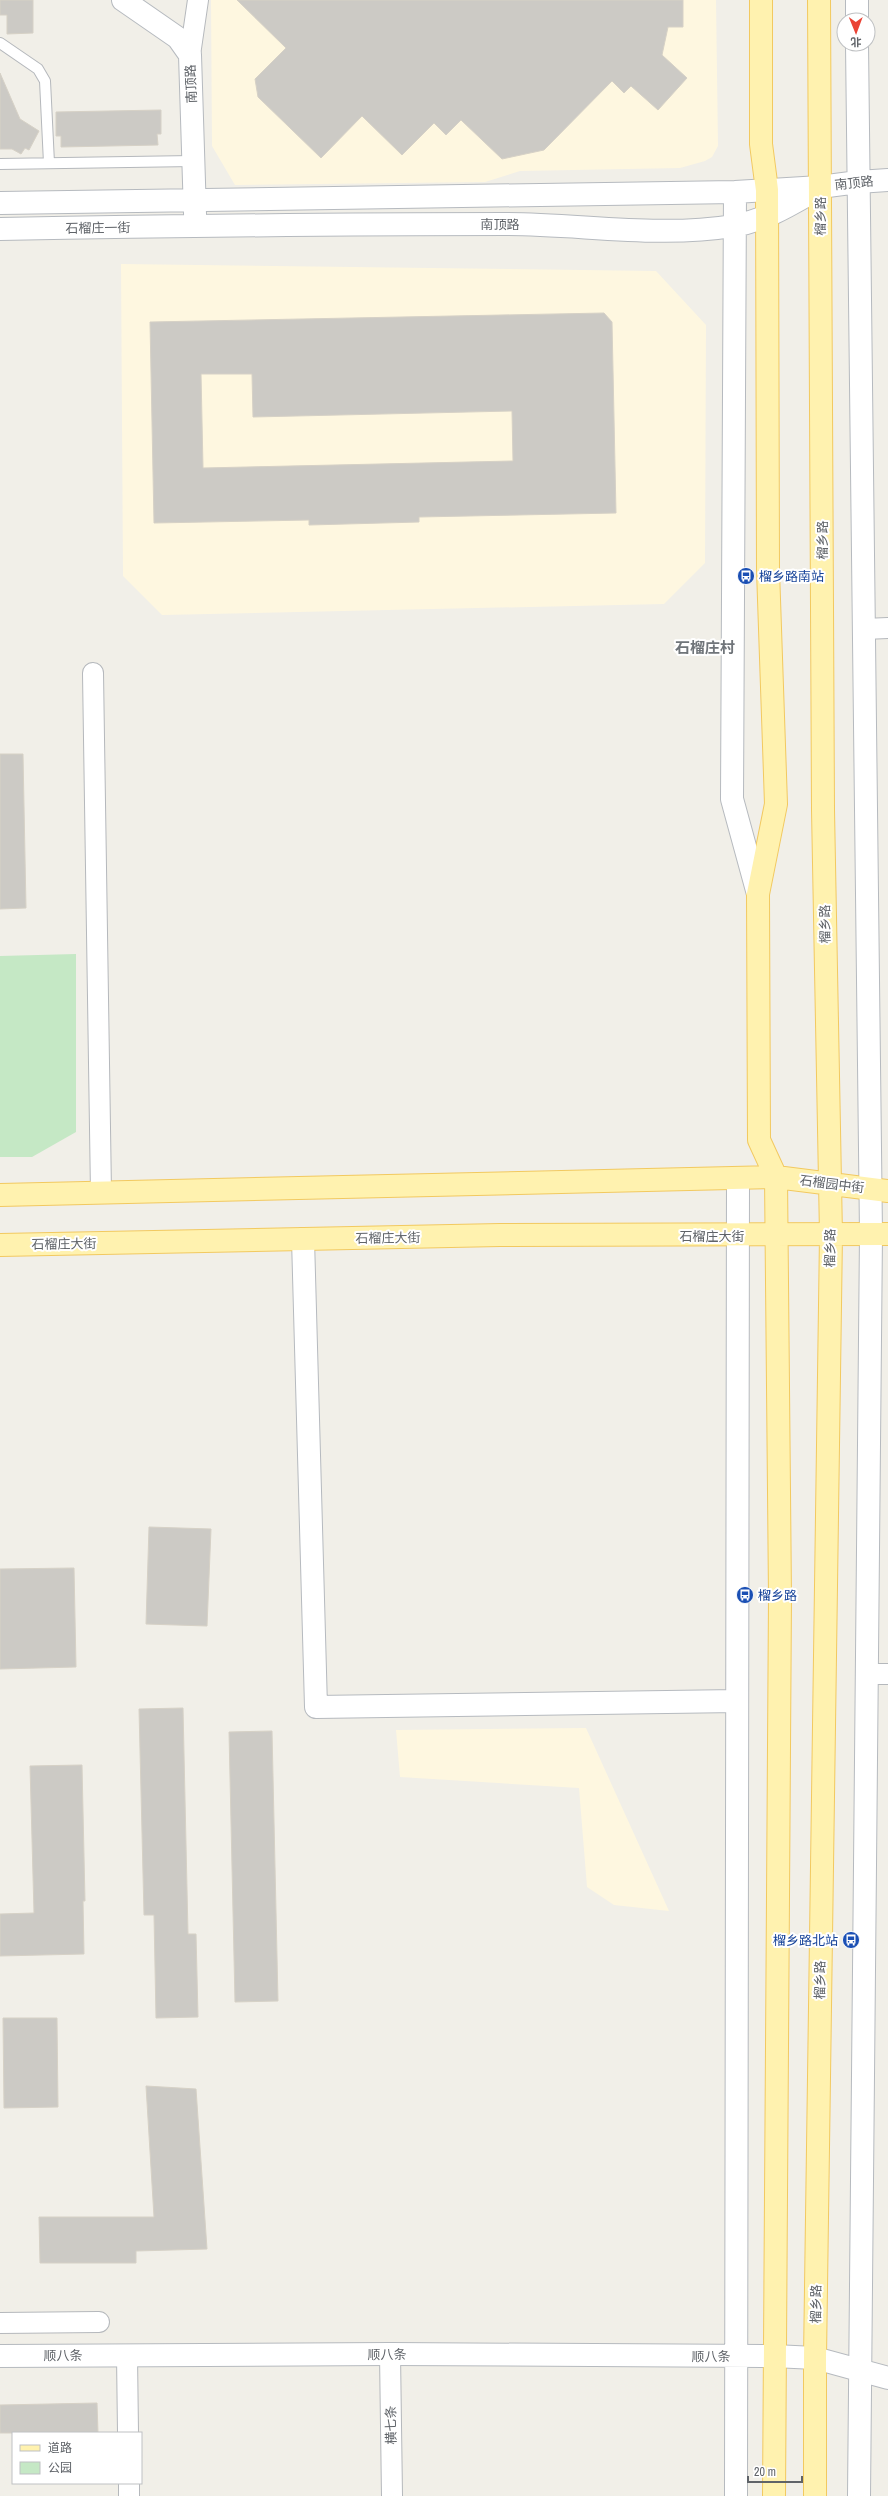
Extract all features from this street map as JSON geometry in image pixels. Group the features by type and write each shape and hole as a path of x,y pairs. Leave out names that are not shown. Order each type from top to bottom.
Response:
{"main road":[{"path":"761,0 761,144 767,190 768,570 776,804 758,894 759,1140 776,1177 777,1236 780,1605 774,2496"},
{"name":"榴乡路","path":"815,2496 815,2358 831,1235 823,810 819,0"},
{"path":"0,1195 776,1177"},
{"name":"石榴园中街","path":"776,1177 830,1185 880,1190"},
{"path":"777,1236 880,1234"},
{"name":"石榴庄大街","path":"0,1245 500,1235 777,1236"}],"street":[{"name":"南顶路","path":"123,0 178,38 190,55 195,226 538,224 647,231 711,229 735,226 767,218 820,187"},
{"path":"190,55 198,0"},
{"path":"857,0 857,12"},
{"path":"857,52 864,628 880,1190 867,1674 858,2496"},
{"name":"南顶路","path":"194,200 734,192 820,187 888,180"},
{"path":"734,192 732,799 758,894"},
{"name":"石榴庄一街","path":"0,203 194,200"},
{"name":"石榴庄一街","path":"0,230 195,226"},
{"path":"864,628 888,628"},
{"path":"93,673 101,1193"},
{"path":"736,2496 735,2356 738,1178"},
{"path":"303,1239 316,1707 737,1701"},
{"path":"867,1674 888,1674"},
{"path":"0,2323 100,2322"},
{"name":"顺八条","path":"0,2356 390,2354 774,2356 815,2358 888,2378"},
{"name":"横七条","path":"390,2354 392,2496"},
{"path":"127,2355 128,2432"},
{"path":"129,2484 129,2496"}],"lane":[{"path":"0,42 38,69 45,81 49,163"},
{"path":"0,164 193,161"}],"shaded area":[{"path":"211,0 716,0 718,146 712,157 705,161 680,168 520,171 485,182 235,185 212,146"},
{"path":"121,264 656,271 706,325 705,563 664,604 162,615 123,576"},
{"path":"586,1728 669,1911 614,1905 587,1887 579,1788 400,1777 396,1730"}],"green space":[{"path":"76,954 76,1132 32,1157 0,1157 0,956"}],"building":[{"path":"0,0 33,0 33,33 7,34 7,15 0,15"},
{"path":"237,0 683,0 683,27 668,27 662,55 687,78 658,110 631,86 624,93 612,81 544,150 502,159 461,120 446,135 434,123 402,155 362,116 321,158 258,97 255,79 286,48"},
{"path":"0,73 20,119 39,131 29,150 25,148 21,154 12,149 0,149"},
{"path":"161,110 161,134 157,134 158,145 61,147 61,136 56,136 56,112"},
{"path":"604,313 612,322 616,513 419,517 419,522 309,525 309,520 154,523 150,322","holes":["201,374 252,374 253,417 512,411 513,461 203,468"]},
{"path":"0,754 23,754 26,908 0,909"},
{"path":"149,1527 211,1529 207,1626 146,1624"},
{"path":"74,1568 76,1667 0,1669 0,1569"},
{"path":"183,1708 188,1934 196,1934 198,2017 156,2018 154,1915 144,1915 139,1709"},
{"path":"272,1731 278,2001 235,2002 229,1732"},
{"path":"82,1765 85,1901 83,1901 84,1954 0,1956 0,1914 34,1913 30,1766"},
{"path":"3,2018 57,2018 58,2107 4,2108"},
{"path":"146,2086 196,2089 207,2249 136,2251 136,2263 40,2263 39,2217 154,2217"},
{"path":"97,2403 98,2432 0,2433 0,2405"}],"place":[{"name":"榴乡路南站","path":"746,576"},
{"name":"榴乡路","path":"745,1595"},
{"name":"榴乡路北站","path":"851,1940"}],"district":[{"name":"石榴庄村","path":"705,647"}]}
